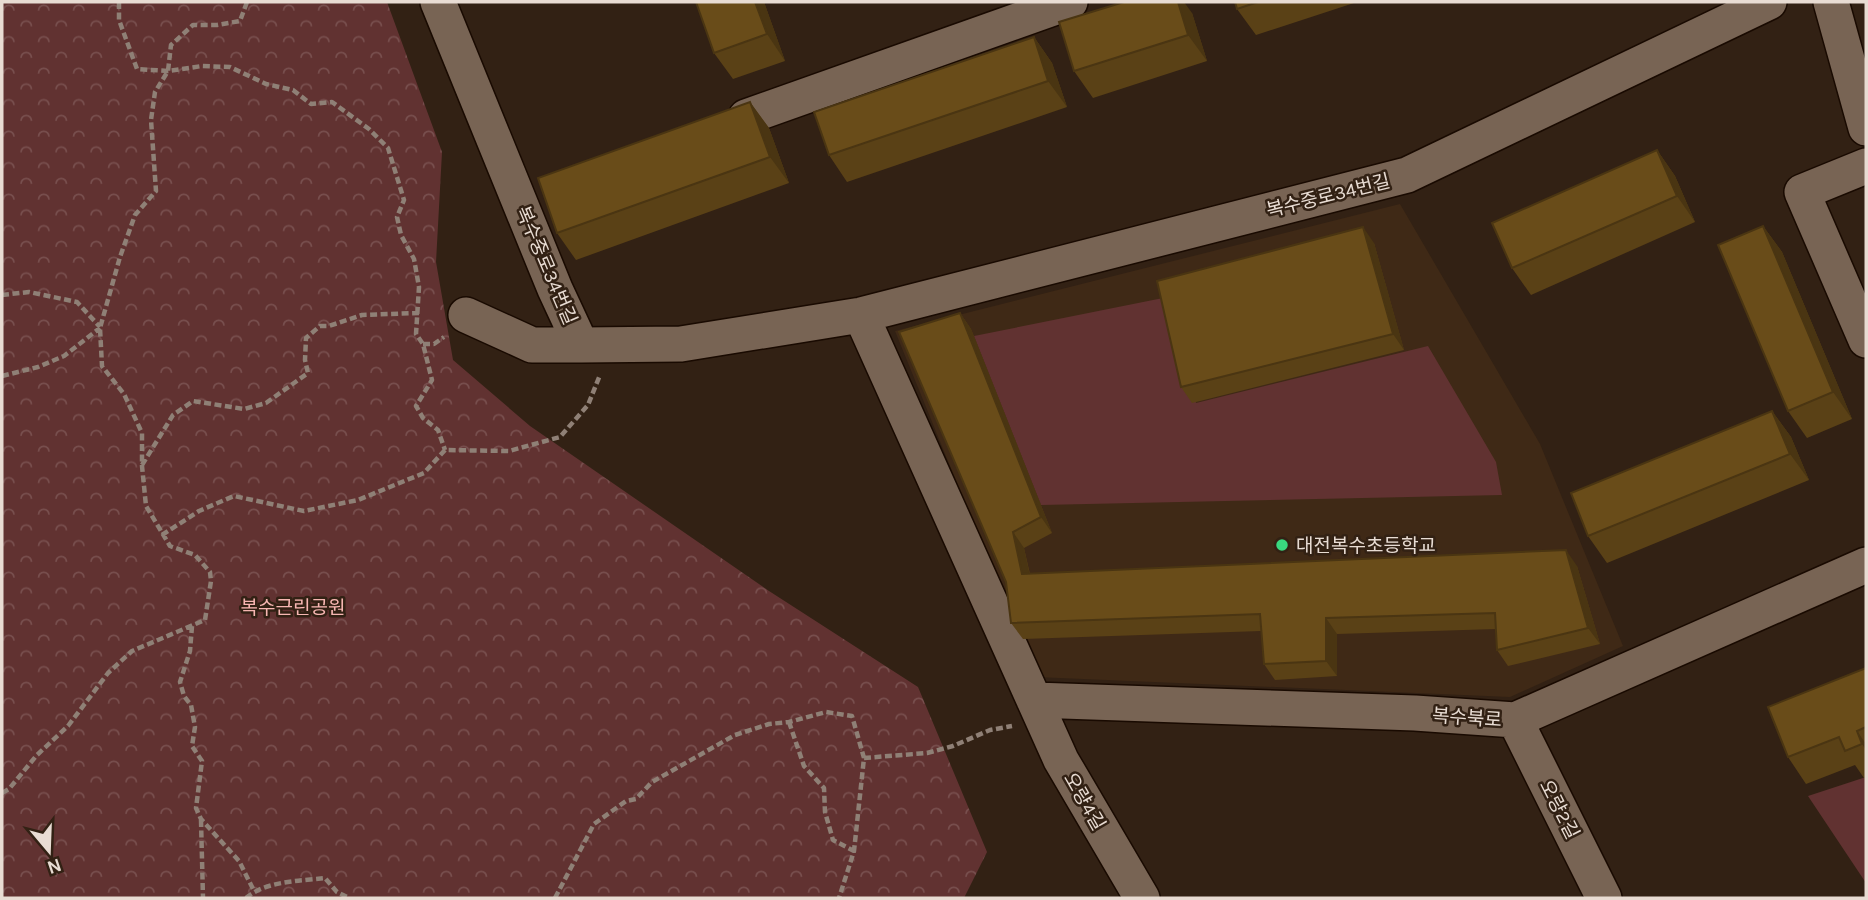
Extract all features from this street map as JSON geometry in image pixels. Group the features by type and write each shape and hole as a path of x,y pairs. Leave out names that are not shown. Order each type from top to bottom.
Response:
{"street":[{"name":"복수중로34번길","path":"438,2 555,289 592,345 681,344 861,315 1407,174 1769,2"},
{"path":"746,117 1070,2"},
{"path":"1831,2 1866,128"},
{"path":"1866,166 1801,192 1866,340"},
{"path":"466,314 532,345 592,345"},
{"path":"861,315 1039,710"},
{"name":"복수북로","path":"1039,710 1415,713 1515,720 1866,565"},
{"name":"오량4길","path":"1039,710 1061,760 1142,898"},
{"name":"오량2길","path":"1515,720 1604,898"}],"path":[{"path":"119,2 119,20 136,69 168,71 202,66 230,67 266,84 293,90 311,104 332,102 369,129 388,148 404,200 397,217 401,235 414,260 419,287 416,334 423,344 432,380 416,406 423,418 438,430 445,450"},
{"path":"2,793 9,789 37,755 68,726 88,704 108,673 132,651 205,620 210,572 195,555 170,546 146,506 142,432 124,394 102,366 100,328 135,215 156,191 151,120 155,92 168,71 171,45 192,26 240,21 247,2"},
{"path":"2,295 29,292 77,302 100,328"},
{"path":"142,466 173,415 193,401 244,410 267,403 308,373 305,360 306,338 320,326 329,326 362,315 419,313"},
{"path":"2,376 38,367 64,356 100,328"},
{"path":"162,535 199,511 234,496 304,511 358,500 424,473 445,450 509,451 560,438 588,405 601,372 592,345"},
{"path":"192,626 190,651 180,682 184,696 191,705 195,727 192,746 202,761 196,808 201,819 239,861 254,891"},
{"path":"864,758 927,753 953,746 1039,710"},
{"path":"555,898 594,824 626,801 636,799 652,782 736,735 769,724 789,722 826,712 852,716 864,758 854,851 839,898"},
{"path":"789,722 804,766 824,788 825,812 833,840 854,851"},
{"path":"201,819 202,898"},
{"path":"246,898 254,891 325,878 337,892 349,898"}],"shaded area":[{"name":"대전복수초등학교","path":"1400,204 1540,444 1623,646 1510,697 1036,677 895,331"}],"green space":[{"name":"복수근린공원","path":"2,2 387,2 442,152 436,262 453,360 530,426 769,591 918,687 987,852 964,898 2,898"},
{"path":"1168,297 1196,403 1428,346 1496,462 1502,495 1041,505 974,336"},
{"path":"1866,777 1866,883 1808,796"}],"building":[{"path":"696,2 755,2 767,34 714,53"},
{"path":"1124,2 1178,2 1188,35 1074,71 1059,22"},
{"path":"1235,2 1258,2 1237,9"},
{"path":"1034,37 1048,81 829,155 814,112"},
{"path":"750,102 770,157 557,233 538,178"},
{"path":"1657,150 1677,196 1512,268 1492,223"},
{"path":"1763,226 1833,392 1788,411 1718,245"},
{"path":"1363,227 1393,334 1181,387 1157,281"},
{"path":"960,313 1041,517 1013,532 1022,574 1566,550 1588,628 1497,650 1495,613 1326,618 1326,661 1264,664 1260,614 1011,623 1006,582 899,332"},
{"path":"1772,411 1790,454 1588,536 1571,493"},
{"path":"1866,668 1866,727 1857,731 1862,744 1845,751 1839,737 1788,757 1768,707"}],"place":[{"name":"대전복수초등학교","path":"1282,545"}]}
